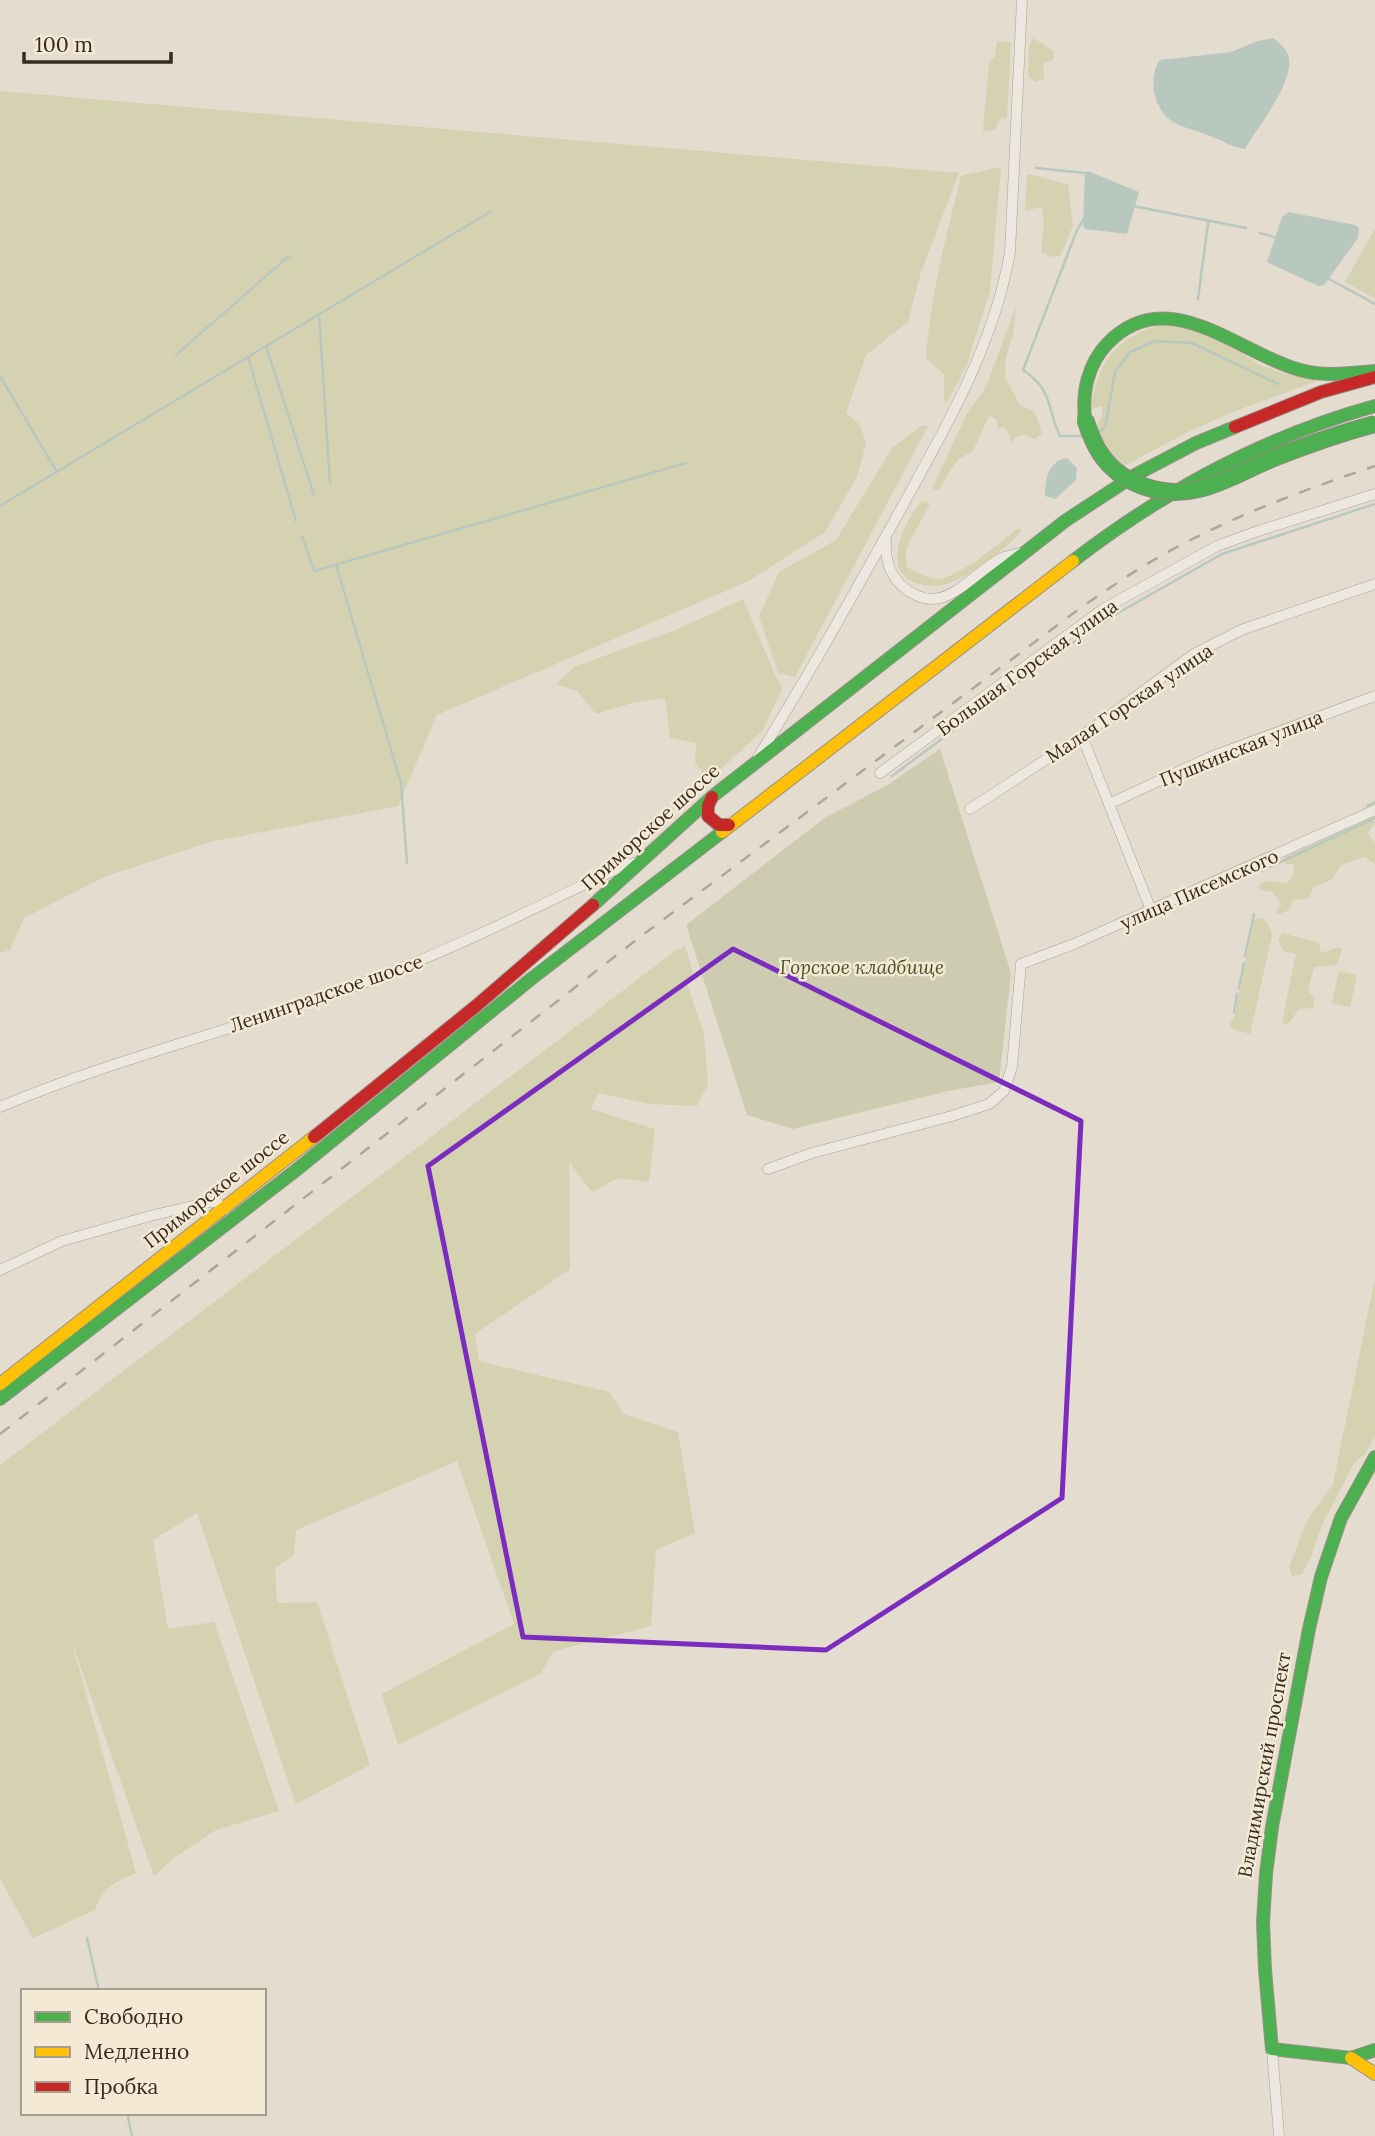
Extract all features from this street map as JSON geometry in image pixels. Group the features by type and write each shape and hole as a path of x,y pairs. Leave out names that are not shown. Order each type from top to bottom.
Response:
{"main road":[{"path":"1375,372 1319,374 1297,369 1198,323 1178,318 1156,318 1136,324 1120,333 1100,354 1085,388 1085,419 1101,456 1112,468 1137,485 1155,490 1178,492 1210,485 1302,447 1375,424"},
{"name":"Приморское шоссе","path":"0,1384 225,1209 476,1006 645,860 713,796 1065,521 1135,475 1196,443 1321,391 1375,377"},
{"name":"Приморское шоссе","path":"0,1399 295,1171 531,979 1095,544 1157,500 1206,471 1258,447 1347,413 1375,406"},
{"path":"713,796 708,806 708,816 719,825 729,825"},
{"name":"Владимирский проспект","path":"1272,2049 1263,1926 1264,1882 1270,1838 1325,1562 1338,1525 1375,1457"},
{"path":"1272,2049 1351,2058 1375,2050"},
{"path":"1351,2058 1375,2074"}],"street":[{"path":"754,763 806,680 886,536 986,343 1005,280 1010,252 1022,0"},
{"name":"Большая Горская улица","path":"880,773 1103,609 1217,547 1258,531 1375,494"},
{"path":"886,536 885,554 898,582 908,591 923,597 940,598 954,594 1000,559 1024,552"},
{"name":"Малая Горская улица","path":"970,808 1083,736 1194,654 1241,630 1375,584"},
{"name":"Пушкинская улица","path":"1109,804 1208,758 1375,696"},
{"path":"1083,736 1151,910"},
{"name":"улица Писемского","path":"768,1169 812,1153 989,1104 1004,1091 1012,1067 1021,964 1074,944 1375,810"},
{"name":"Ленинградское шоссе","path":"0,1107 132,1059 366,982 466,942 625,865 645,860"},
{"path":"0,1270 62,1241 150,1216 209,1202 216,1202 225,1209"},
{"name":"Владимирский проспект","path":"1272,2049 1279,2136"}],"highlighted area":[{"path":"733,949 1081,1121 1062,1498 826,1650 523,1637 428,1166"}],"shaded area":[{"path":"1034,38 1054,52 1053,60 1043,64 1044,79 1035,82 1028,76 1029,45"},
{"path":"1273,38 1287,53 1289,70 1273,106 1245,149 1178,125 1159,107 1153,82 1160,60 1231,52"},
{"path":"997,41 1011,42 1007,117 1000,119 995,130 983,131 989,62 995,57"},
{"path":"0,91 959,173 921,272 908,322 866,355 846,413 861,426 866,444 857,477 825,532 749,581 437,715 398,806 210,842 104,877 24,918 10,950 0,953"},
{"path":"1001,167 990,291 967,364 947,403 944,400 944,374 926,359 931,312 944,244 961,176"},
{"path":"1088,171 1139,192 1127,234 1085,229 1085,173"},
{"path":"1027,174 1068,184 1073,226 1060,256 1052,257 1041,252 1044,220 1041,207 1025,211"},
{"path":"1288,212 1359,228 1358,238 1324,285 1318,286 1267,262 1282,217"},
{"path":"1375,229 1375,298 1345,282"},
{"path":"1016,307 1013,334 1005,362 1005,378 1020,405 1035,413 1042,433 1035,439 1024,435 1016,437 1011,444 1009,433 1002,426 999,430 996,419 989,416 973,451 959,459 940,489 932,489 967,413 986,387"},
{"path":"1160,325 1184,326 1230,345 1258,364 1285,374 1314,379 1315,382 1192,430 1124,466 1103,445 1095,428 1102,416 1102,406 1090,408 1094,391 1104,365 1120,345"},
{"path":"921,426 928,426 795,677 778,673 759,616 779,572 836,540 892,448"},
{"path":"1067,458 1077,468 1076,480 1055,499 1045,496 1049,472 1056,463"},
{"path":"922,501 930,503 910,542 906,558 907,567 930,578 938,579 957,573 1017,529 1022,530 997,554 964,576 940,586 919,584 905,577 899,568 897,557 903,532"},
{"path":"743,599 777,679 783,687 763,730 708,781 695,762 696,743 670,738 665,698 635,702 596,714 577,691 556,684 574,667 678,629"},
{"path":"1372,817 1375,823 1368,833 1375,844 1375,864 1365,857 1341,865 1331,880 1314,887 1307,899 1292,900 1289,910 1279,914 1276,912 1281,903 1272,892 1260,890 1260,884 1266,881 1287,883 1293,876 1294,864 1286,864 1282,860 1286,856"},
{"path":"1262,918 1268,924 1272,935 1250,1034 1230,1028 1254,920"},
{"path":"1282,933 1320,943 1320,950 1324,953 1338,947 1342,949 1337,965 1314,967 1308,991 1315,998 1313,1008 1299,1009 1287,1025 1282,1022 1296,954 1283,951 1278,939"},
{"path":"685,946 693,972 686,981 704,1033 708,1084 697,1106 650,1104 598,1093 591,1109 655,1129 649,1182 618,1178 592,1192 569,1162 570,1269 475,1334 479,1361 609,1392 624,1414 678,1432 695,1533 656,1550 651,1626 554,1651 540,1674 398,1745 382,1694 514,1624 457,1461 296,1530 294,1555 275,1568 277,1603 317,1602 370,1765 296,1804 197,1513 153,1540 168,1629 214,1622 279,1811 216,1830 174,1858 154,1876 71,1640 136,1873 111,1886 95,1910 33,1938 0,1879 0,1465"},
{"path":"1339,971 1357,975 1350,1007 1332,1003"},
{"path":"1375,1278 1375,1436 1365,1454 1354,1463 1322,1525 1302,1574 1292,1576 1289,1568 1307,1520 1333,1484"}],"green space":[{"name":"Горское кладбище","path":"940,749 1011,973 999,1082 948,1091 793,1129 747,1115 686,925 826,817 886,786"}],"waterway":[{"path":"1036,168 1085,173"},
{"path":"1133,206 1246,228"},
{"path":"248,357 490,212"},
{"path":"1085,436 1060,436 1045,392 1023,370 1077,230 1086,219"},
{"path":"1198,299 1208,223"},
{"path":"1260,233 1277,238"},
{"path":"176,355 289,256"},
{"path":"1329,279 1375,304"},
{"path":"319,314 330,484"},
{"path":"1098,433 1105,427 1115,372 1130,352 1155,341 1192,343 1278,384"},
{"path":"266,346 314,495"},
{"path":"0,506 248,357 296,521"},
{"path":"0,376 57,472"},
{"path":"302,536 314,571 686,463"},
{"path":"892,776 1049,659 1111,617 1222,554 1375,504"},
{"path":"336,565 401,783 407,863"},
{"path":"1367,806 1375,802"},
{"path":"1261,871 1375,818"},
{"path":"1245,956 1254,914"},
{"path":"1239,988 1244,963"},
{"path":"1234,1012 1237,994"},
{"path":"87,1938 99,1989"},
{"path":"127,2115 132,2136"}],"railway":[{"path":"0,1434 640,937 1083,606 1142,567 1198,536 1285,498 1375,466"}],"traffic: fast":[{"path":"1085,419 1084,399 1088,379 1100,352 1130,326 1154,319 1178,320 1203,327 1300,370 1328,374 1375,371"},
{"path":"1073,561 1143,511 1216,468 1294,433 1375,406"},
{"path":"1085,419 1098,449 1119,473 1144,486 1171,492 1209,486 1299,448 1375,424"},
{"path":"593,905 713,796 1065,521 1135,475 1196,443 1235,427"},
{"path":"0,1399 295,1171 531,979 722,832"},
{"path":"1375,1457 1341,1518 1321,1577 1272,1827 1263,1922 1272,2049 1351,2058 1375,2050"}],"traffic: slow":[{"path":"722,832 1073,561"},
{"path":"0,1384 314,1137"},
{"path":"1351,2058 1375,2074"}],"traffic: jam":[{"path":"1235,427 1321,392 1375,377"},
{"path":"712,797 708,816 719,825 729,825"},
{"path":"314,1137 476,1006 593,905"}]}
